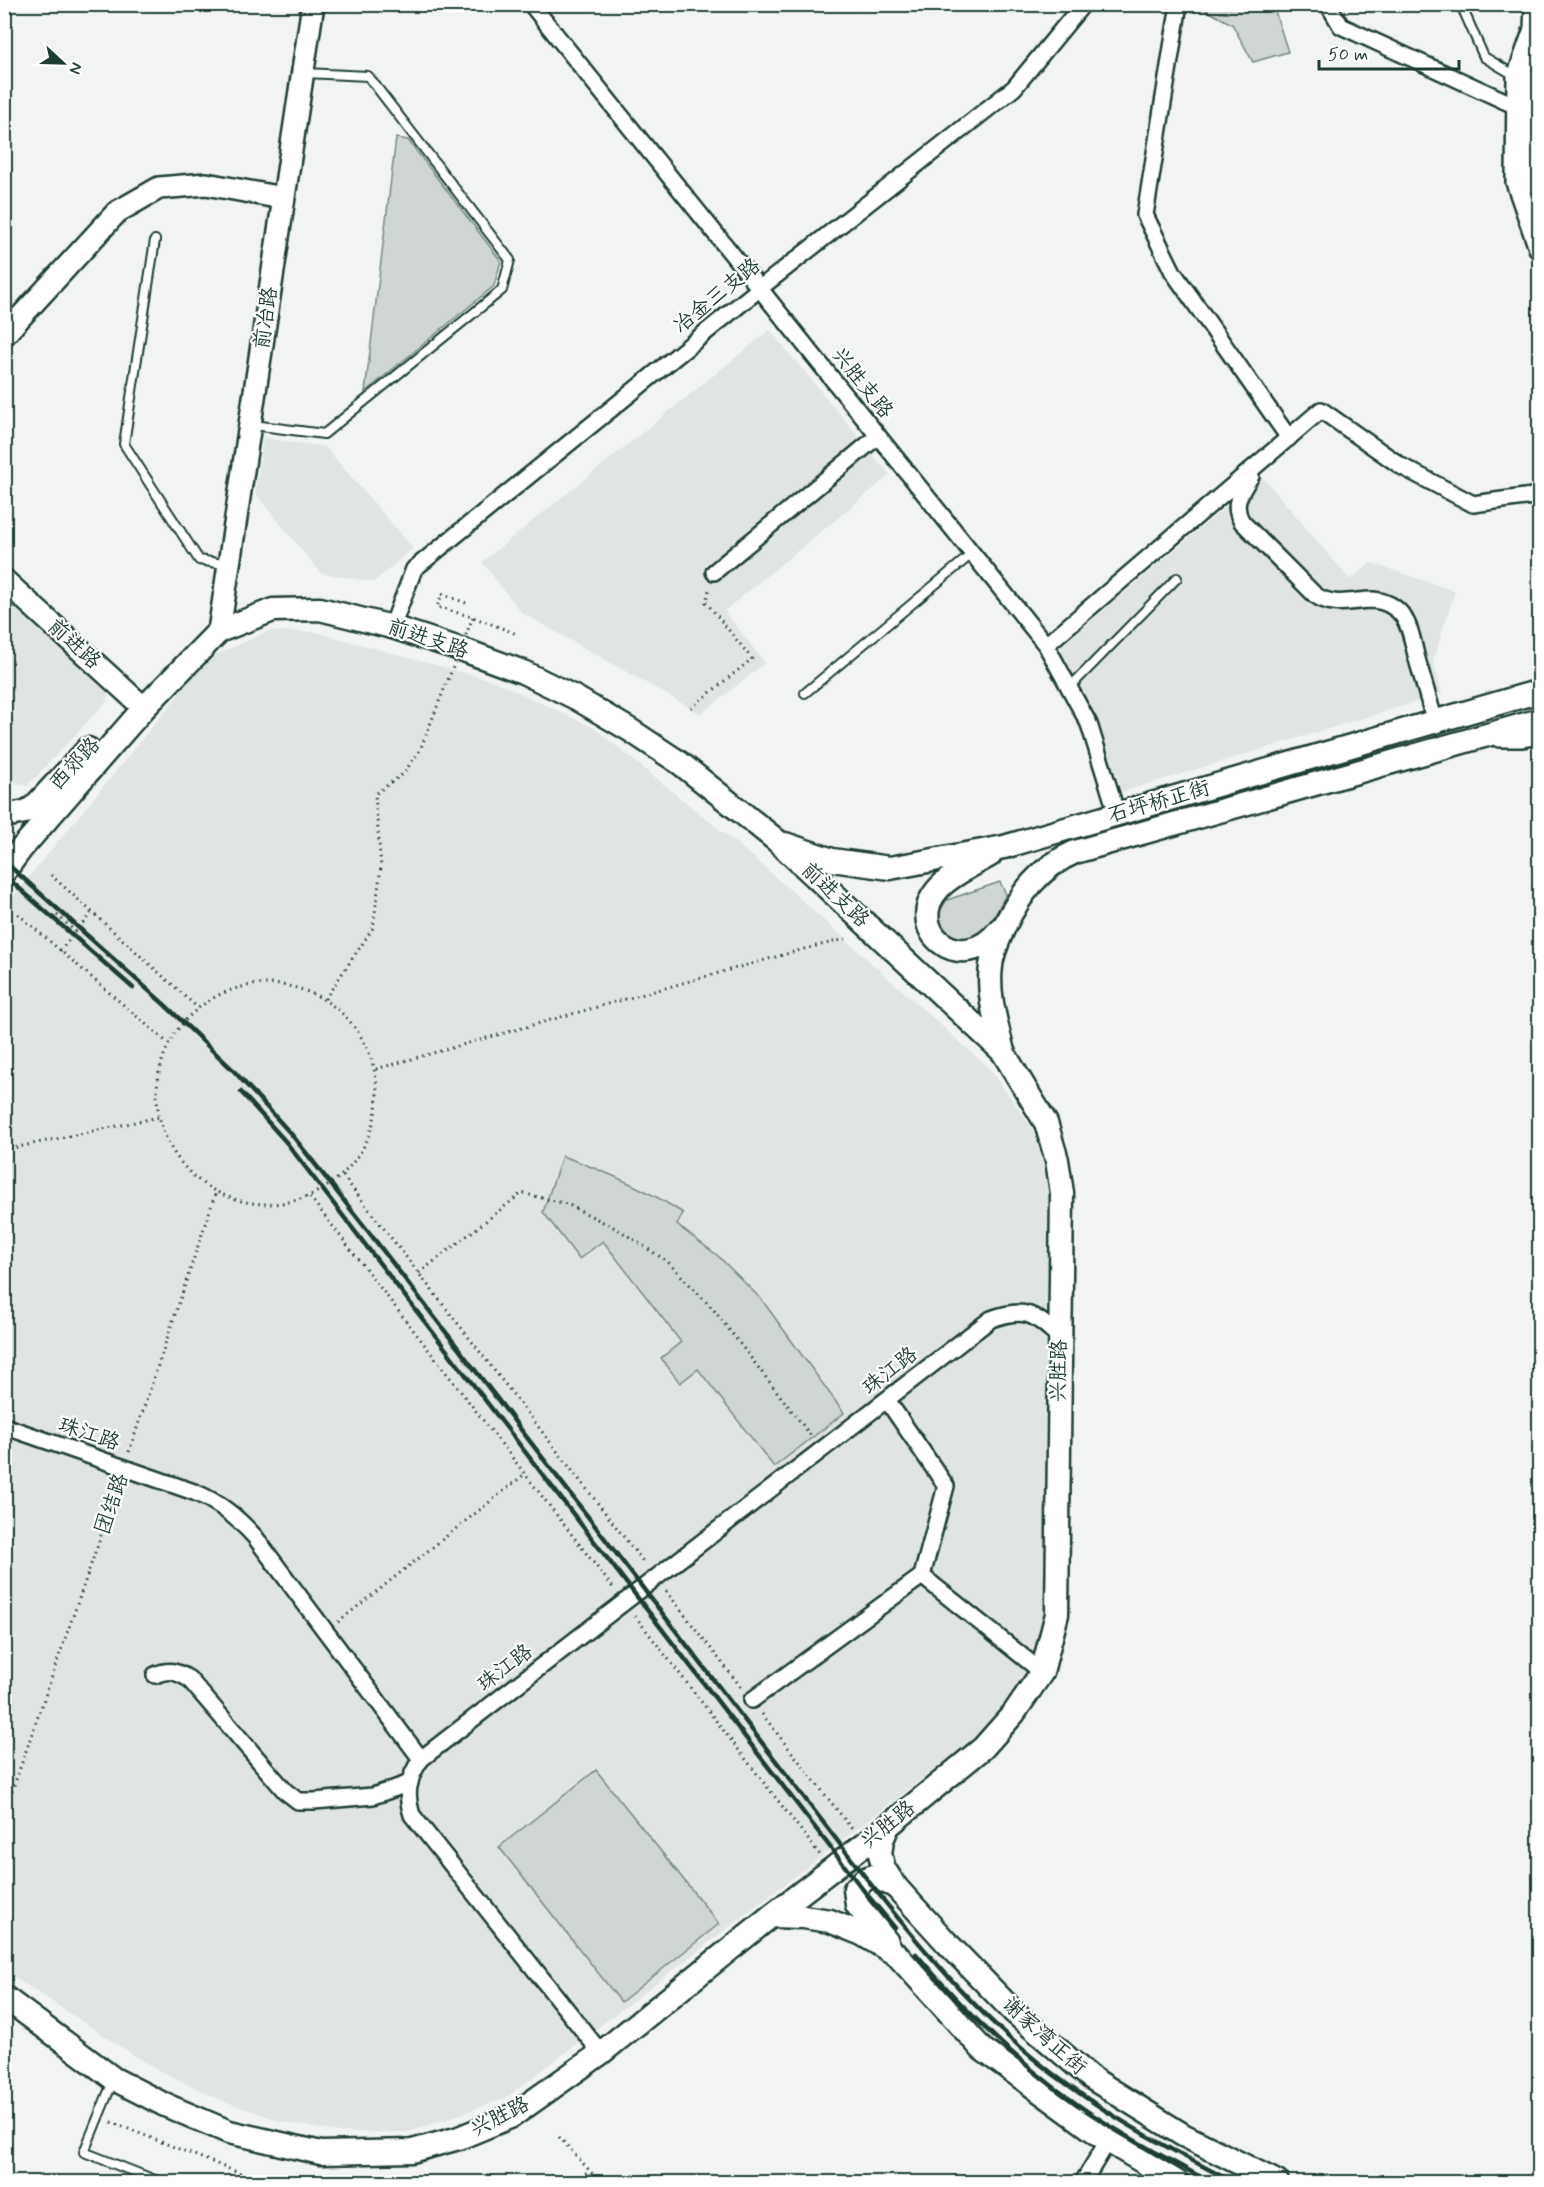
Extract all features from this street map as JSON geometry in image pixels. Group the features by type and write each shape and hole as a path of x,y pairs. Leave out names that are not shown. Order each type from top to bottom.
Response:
{"main road":[{"name":"前进支路","path":"4,872 21,849 144,708 219,631 273,610 320,609 392,627 469,651 523,672 576,698 680,763 776,840 875,932"},
{"name":"石坪桥正街","path":"776,840 832,860 890,868 1004,847 1539,691"},
{"name":"西郊路","path":"4,816 25,812 34,807 110,726 144,708"},
{"name":"石坪桥正街","path":"1003,1052 994,1011 991,966 998,941 1020,898 1033,881 1058,859 1074,852 1539,720"},
{"path":"1004,847 945,882 932,897 927,917 934,936 941,942 970,951 992,939 1009,917"},
{"name":"兴胜路","path":"8,2002 114,2079 164,2104 230,2132 321,2153 412,2151 459,2138 512,2115 602,2053 983,1748 1014,1713 1042,1672 1057,1614 1062,1193 1057,1160 1046,1124 1003,1052 875,932"},
{"name":"谢家湾正街","path":"888,1826 882,1840 880,1854 884,1869 896,1887 1015,2013 1090,2077 1183,2135 1277,2182"},
{"path":"896,1887 874,1876 865,1879 855,1889 857,1905 897,1955"},
{"name":"谢家湾正街","path":"771,1916 830,1921 862,1934 897,1955 982,2049 1108,2141 1177,2182"}],"street":[{"name":"前冶路","path":"219,631 313,4"},
{"name":"兴胜支路","path":"531,4 1046,645 1089,724 1117,814"},
{"name":"冶金三支路","path":"392,627 414,569 759,289 1014,88 1083,4"},
{"path":"1179,4 1145,215 1173,272 1289,438"},
{"path":"1328,4 1341,26 1518,107"},
{"path":"1536,4 1531,79 1536,176 1539,185"},
{"path":"1531,79 1518,107 1517,182 1539,248"},
{"path":"4,335 117,212 159,189 206,184 283,198"},
{"path":"1046,645 1321,410 1401,466 1473,504 1539,495"},
{"path":"714,572 878,436"},
{"path":"1262,461 1240,493 1237,501 1238,516 1320,598 1338,604 1375,600 1393,606 1401,614 1411,637 1435,722"},
{"name":"前进路","path":"4,580 144,708"},
{"path":"1482,736 1522,736 1539,733"},
{"name":"珠江路","path":"4,1426 211,1499 239,1518 422,1759 991,1319 1009,1312 1024,1313 1035,1317 1060,1338"},
{"path":"752,1700 922,1576 946,1486 887,1400"},
{"path":"922,1576 1042,1672"},
{"path":"155,1675 167,1670 178,1672 189,1679 285,1791 298,1801 373,1796 410,1783"},
{"path":"422,1759 414,1769 407,1798 412,1815 602,2053"},
{"path":"1083,2182 1108,2141"}],"lane":[{"path":"1462,7 1484,57 1531,79"},
{"path":"250,425 324,434 502,290 510,260 368,75 304,73"},
{"path":"155,240 124,444 199,560 230,565"},
{"path":"804,693 973,553"},
{"path":"1069,688 1177,578"},
{"path":"114,2079 84,2152 160,2182"}],"path":[{"path":"466,603 442,594 437,607 473,617 517,634"},
{"path":"691,708 752,659 706,602"},
{"path":"325,999 373,928 381,867 375,794 403,774 420,750 473,617"},
{"path":"4,788 14,791"},
{"path":"51,875 198,1008"},
{"path":"60,951 92,912"},
{"path":"18,914 169,1044"},
{"path":"57,915 76,932"},
{"path":"376,1069 804,949 875,932"},
{"path":"260,983 294,986 325,999 348,1018 365,1042 376,1069 378,1098 373,1127 361,1153 343,1176 310,1197 285,1204 259,1205 234,1201 216,1192 186,1171 169,1146 159,1117 156,1092 160,1067 169,1044 182,1024 198,1008 228,991 260,983"},
{"path":"4,1150 159,1117"},
{"path":"343,1176 864,1845"},
{"name":"团结路","path":"4,1814 124,1468 216,1192"},
{"path":"418,1273 522,1193 567,1204 619,1230 668,1262 712,1309 822,1450"},
{"path":"310,1197 831,1870"},
{"path":"325,1632 525,1474"},
{"path":"98,2117 262,2182"},
{"path":"559,2137 600,2182"},
{"path":"576,2182 589,2170"}],"shaded area":[{"path":"1196,5 1273,5 1288,52 1253,62 1232,24"},
{"path":"396,138 408,140 501,261 494,286 365,392"},
{"path":"770,330 890,475 724,611 765,663 701,714 521,612 482,562"},
{"path":"263,438 325,447 413,548 374,582 321,573 255,493"},
{"path":"1262,476 1350,580 1371,563 1455,591 1433,661 1442,694 1122,792 1097,721 1058,649"},
{"path":"4,590 109,687 107,701 27,786 5,779"},
{"path":"269,631 315,632 494,681 594,728 753,857 989,1068 1032,1128 1042,1159 1048,1195 1044,1612 1031,1670 1008,1709 973,1740 506,2098 409,2132 339,2132 283,2122 221,2100 152,2067 5,1971 5,906 209,658"},
{"path":"1000,882 1006,894 985,934 957,942 939,928 939,912 947,900"},
{"path":"562,1156 624,1181 683,1213 677,1225 717,1255 762,1300 844,1413 774,1467 698,1369 680,1383 661,1358 681,1342 603,1241 579,1259 543,1212"},
{"path":"596,1770 719,1924 621,2002 499,1847"}],"railway":[{"path":"4,861 165,1005 233,1070 292,1135 873,1887 964,1993 1014,2042 1068,2085 1149,2137 1233,2182"},
{"path":"4,875 133,988"},
{"path":"241,1092 286,1142 864,1891 895,1928"},
{"path":"916,1954 984,2027 1061,2093 1115,2129 1210,2182"}]}
